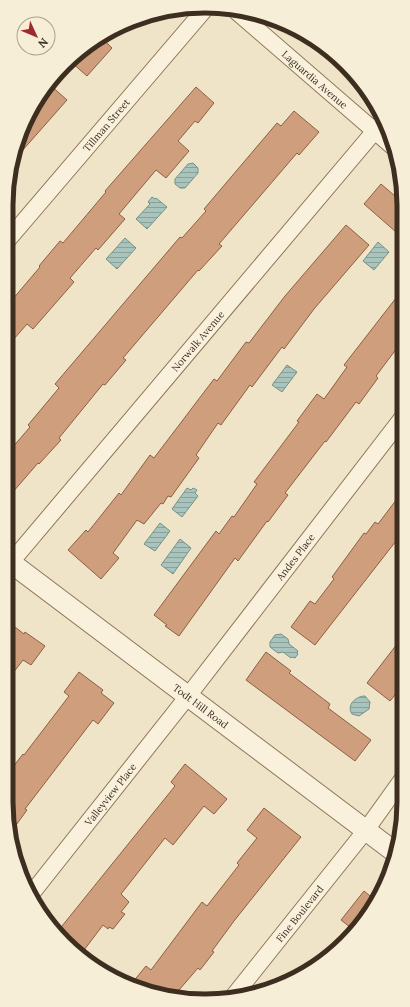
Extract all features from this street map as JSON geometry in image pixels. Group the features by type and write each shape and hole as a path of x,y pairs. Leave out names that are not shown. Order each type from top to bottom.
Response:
{"street":[{"name":"Tillman Street","path":"13,234 202,13"},
{"name":"Laguardia Avenue","path":"244,17 379,124"},
{"name":"Norwalk Avenue","path":"13,556 379,126"},
{"name":"Andes Place","path":"188,696 397,425"},
{"name":"Todt Hill Road","path":"13,567 188,696 391,849"},
{"name":"Valleyview Place","path":"35,890 188,696"},
{"name":"Fine Boulevard","path":"239,990 366,830 397,787"}],"water":[{"path":"193,163 198,168 198,173 185,188 180,188 175,184 175,179 188,164"},
{"path":"152,197 155,199 156,198 167,207 147,229 136,219 150,204 148,202"},
{"path":"125,238 136,248 117,269 106,259"},
{"path":"378,242 389,252 374,270 363,261"},
{"path":"287,365 297,372 282,392 272,385"},
{"path":"187,488 197,490 195,493 198,496 182,517 172,509"},
{"path":"160,523 170,531 155,551 144,544"},
{"path":"180,539 191,548 173,574 161,565"},
{"path":"281,634 288,639 289,644 298,651 295,658 291,658 283,652 278,653 270,647 270,642 275,635"},
{"path":"365,696 370,702 369,709 359,716 352,714 350,711 351,704 355,699"}],"building":[{"path":"105,41 112,48 87,76 74,65"},
{"path":"196,87 214,103 198,123 195,121 178,141 189,151 166,178 156,170 119,214 125,219 98,250 96,248 70,278 74,282 33,329 27,324 13,340 13,299 60,241 63,243 106,192 105,191"},
{"path":"53,88 67,100 21,152 33,120 45,98"},
{"path":"294,111 319,132 299,155 297,153 219,244 222,246 199,271 198,270 123,358 126,360 105,385 103,384 59,438 61,440 39,464 38,463 13,492 13,447 30,427 28,425 59,388 55,384 180,237 182,238 206,211 204,209 277,123 281,126"},
{"path":"381,184 397,198 397,231 396,232 364,204"},
{"path":"346,225 369,245 314,309 284,349 282,347 252,387 250,385 221,425 218,423 196,455 199,458 171,497 168,496 163,504 161,503 144,524 137,520 113,553 119,558 101,579 68,550 86,530 88,532 119,493 121,495 150,455 154,458 214,379 217,381 246,342 249,343 285,296"},
{"path":"397,297 397,348 376,376 378,378 359,404 356,402 326,442 325,441 285,493 288,495 268,522 267,521 238,561 235,558 179,636 165,626 167,625 154,615 216,531 219,534 232,516 234,517 257,484 254,482 299,422 297,421 317,394 324,399 347,367 344,365"},
{"path":"397,499 397,540 315,645 291,627 310,601 315,604 334,579 332,577 364,533 366,534 375,522 378,524"},
{"path":"13,625 24,634 25,632 45,646 31,665 23,660 13,673"},
{"path":"397,644 397,692 390,701 367,683"},
{"path":"266,652 291,671 289,673 330,704 328,708 371,740 355,761 246,680"},
{"path":"79,672 103,690 101,693 114,703 98,724 93,720 25,809 27,810 15,827 13,815 13,767 23,754 24,755 69,696 64,692"},
{"path":"185,764 227,799 214,814 204,806 173,845 165,838 121,894 129,902 121,912 125,914 113,929 109,927 108,929 103,925 84,951 60,928 175,786 171,782"},
{"path":"264,808 301,837 234,921 212,951 214,952 200,970 198,968 178,992 143,984 134,980 146,966 151,970 202,902 207,906 239,865 237,863 257,838 247,830"},
{"path":"364,891 371,897 365,909 350,927 341,920"}]}
